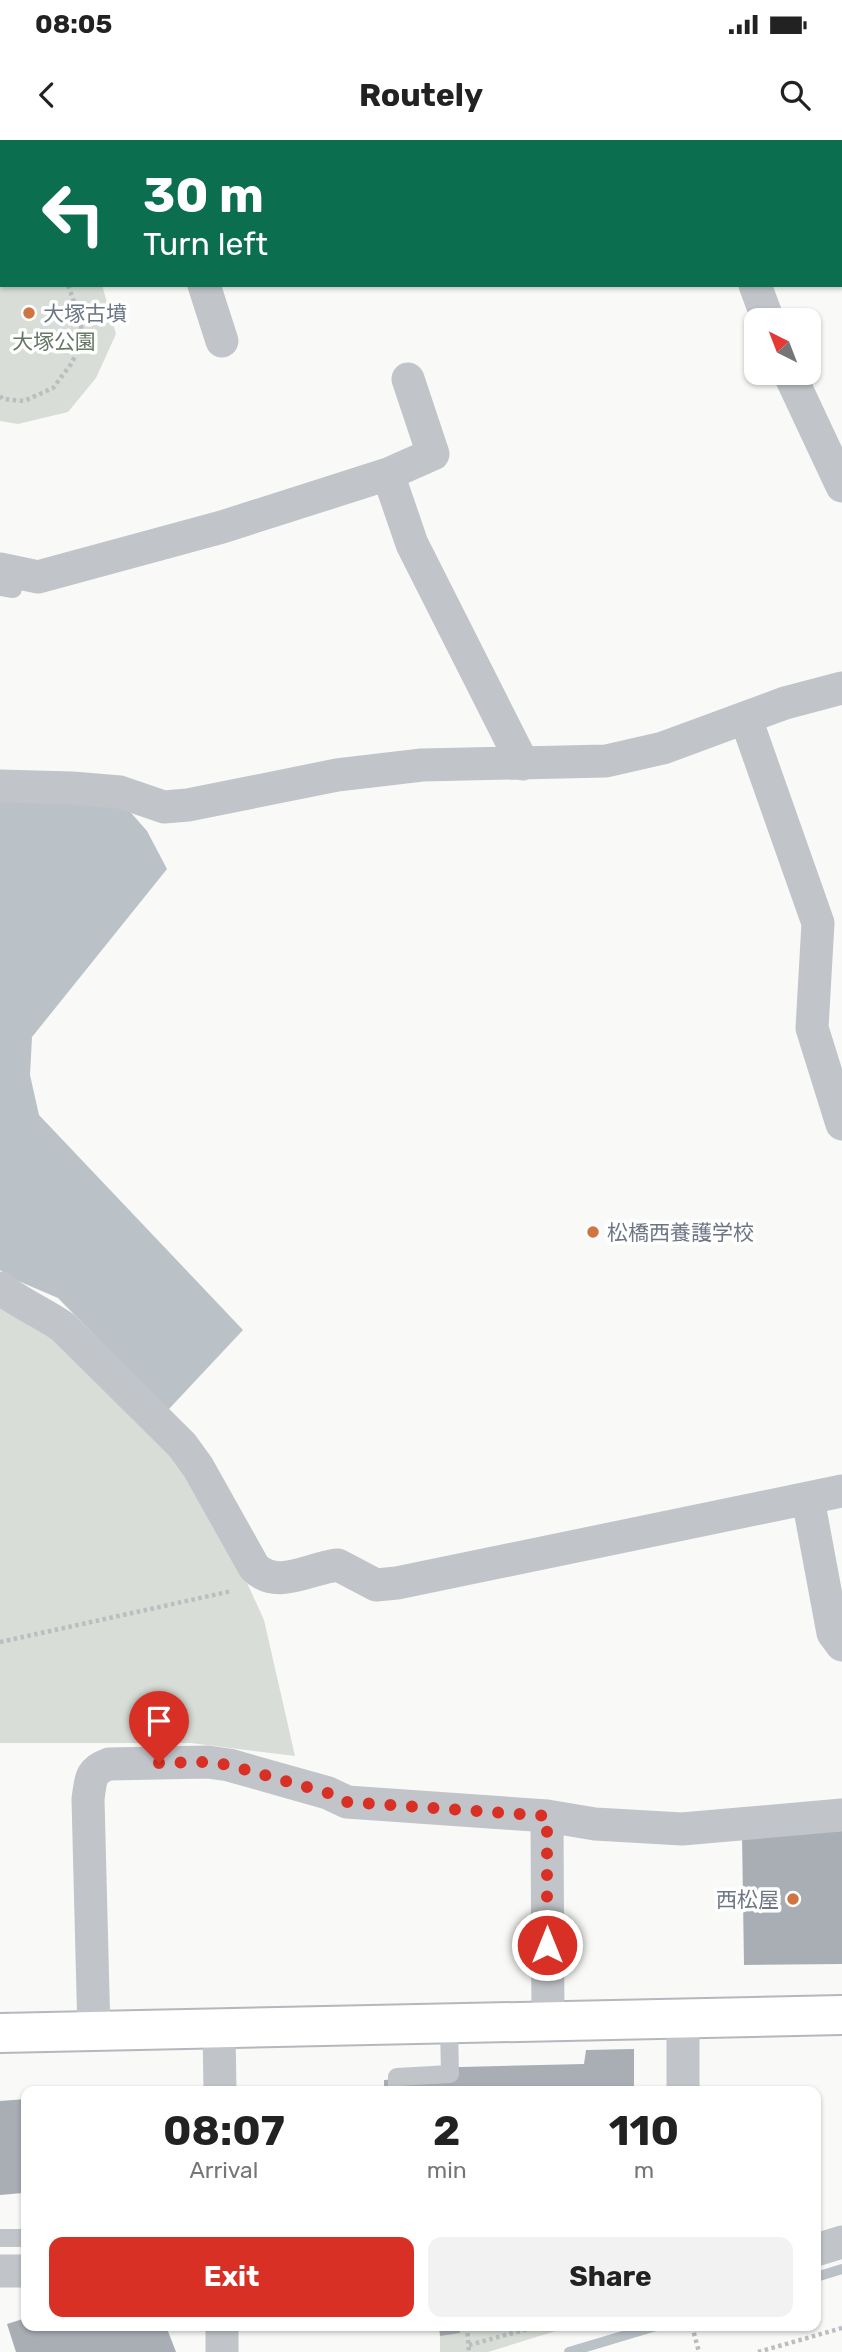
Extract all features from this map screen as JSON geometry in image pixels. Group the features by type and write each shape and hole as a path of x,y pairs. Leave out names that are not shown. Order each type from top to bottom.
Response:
{"street":[{"path":"205,287 222,341"},
{"path":"756,287 764,308"},
{"path":"4,581 38,577 222,527 388,474 433,454 408,379"},
{"path":"795,385 842,486"},
{"path":"388,474 412,544 523,764"},
{"path":"0,786 120,792 163,807 188,805 337,775 422,765 606,761 663,748 785,704 842,688"},
{"path":"746,719 818,923 812,1028 842,1124"},
{"path":"0,1288 63,1327 182,1444 198,1466 254,1567 263,1576 276,1580 338,1565 376,1584 397,1583 842,1491"},
{"path":"808,1499 834,1633 842,1645"},
{"path":"94,2033 87,1815 92,1776 98,1768 109,1764 208,1762 229,1765 328,1793 347,1802 547,1816 595,1824 682,1829 842,1815"},
{"path":"547,1816 548,2021"},
{"path":"0,2033 842,2015"},
{"path":"682,2018 683,2086"},
{"path":"219,2030 220,2086"},
{"path":"821,2248 842,2242"},
{"path":"0,2271 21,2271"},
{"path":"222,2331 222,2352"}],"lane":[{"path":"397,2086 397,2077 450,2074 449,2025"},
{"path":"0,2238 21,2238"}],"path":[{"path":"0,396 24,401 53,388 71,364 84,340 69,287"},
{"path":"0,1642 256,1586 263,1576"},
{"path":"758,2352 842,2328"},
{"path":"467,2331 469,2352"},
{"path":"468,2345 520,2331"},
{"path":"693,2331 699,2352"}],"green space":[{"name":"大塚公園","path":"0,287 103,287 116,334 96,378 68,412 18,424 0,421"},
{"path":"0,1307 63,1341 182,1464 239,1565 264,1620 295,1756 191,1743 0,1743"},
{"path":"440,2331 556,2331 488,2352 440,2352"}],"shaded area":[{"path":"0,800 125,806 147,831 167,869 32,1037 30,1075 39,1115 243,1330 168,1410 58,1298 0,1270"}],"building":[{"name":"西松屋","path":"842,1831 842,1964 744,1965 742,1834"},
{"path":"634,2049 634,2086 384,2086 384,2080 410,2078 421,2068 584,2064 586,2050"},
{"path":"21,2099 21,2193 0,2195 0,2101"},
{"path":"21,2320 21,2331 168,2331 176,2352 16,2352 7,2324"},
{"path":"440,2331 460,2331 460,2333 440,2336"}],"waterway":[{"path":"821,2275 842,2269"},
{"path":"569,2352 639,2331"}],"place":[{"name":"大塚古墳","path":"29,313"},
{"name":"松橋西養護学校","path":"593,1232"},
{"name":"西松屋","path":"793,1899"}],"route":[{"path":"159,1763 208,1762 229,1765 328,1793 347,1802 547,1816 547,1945"}]}
